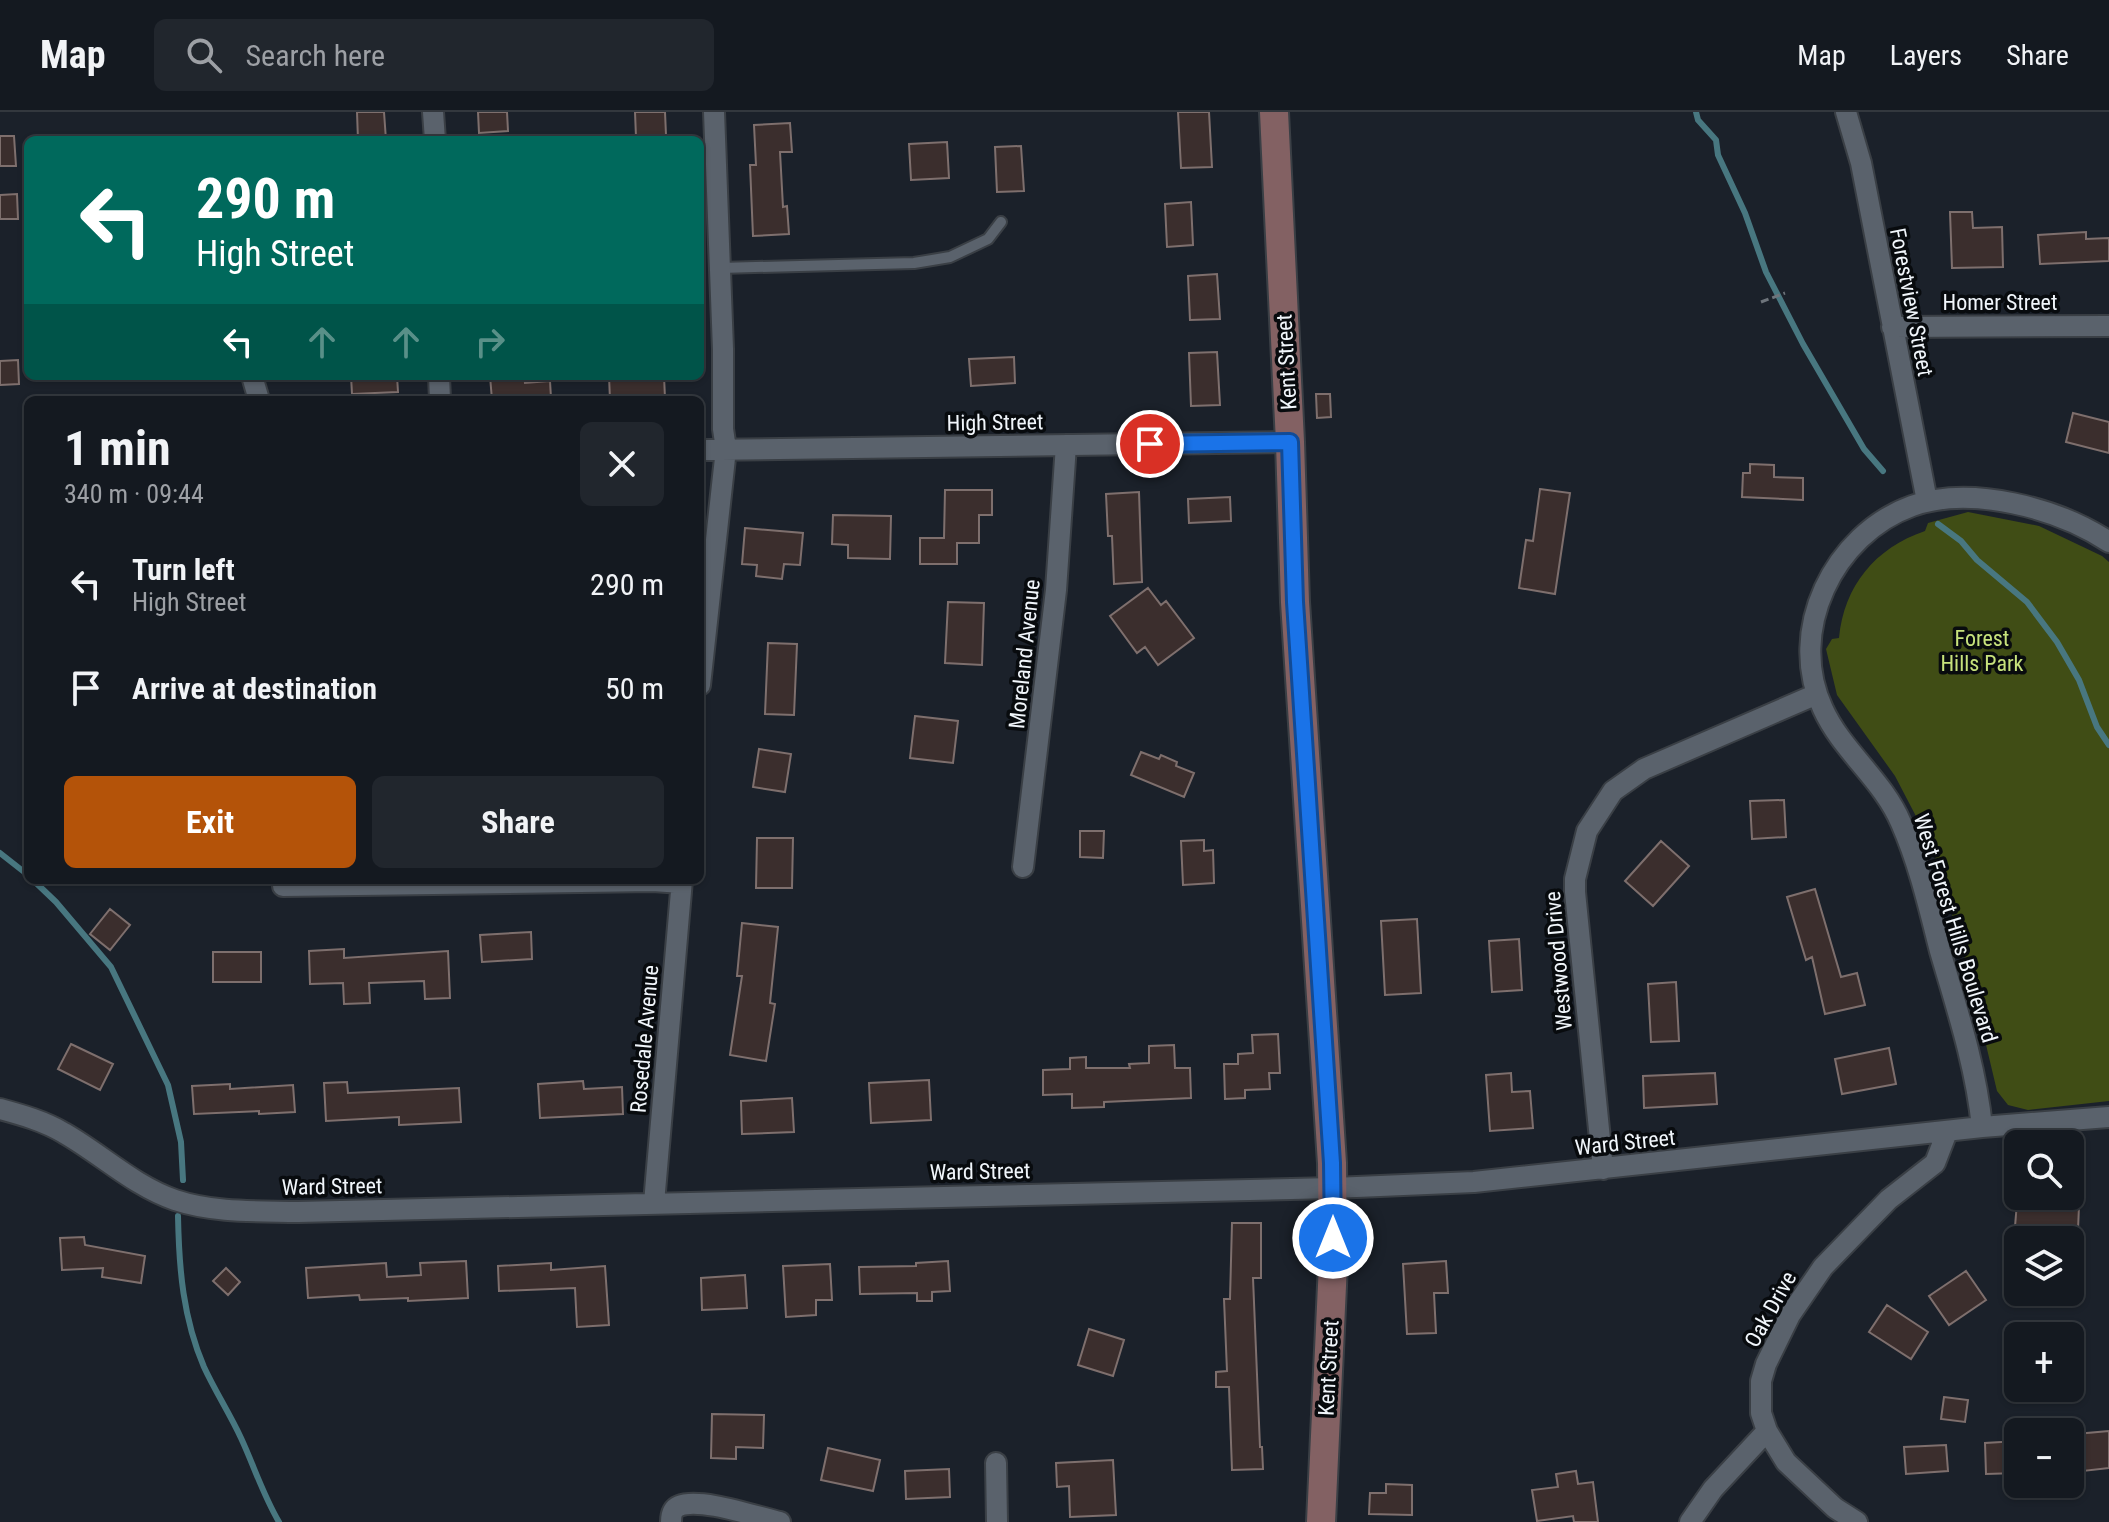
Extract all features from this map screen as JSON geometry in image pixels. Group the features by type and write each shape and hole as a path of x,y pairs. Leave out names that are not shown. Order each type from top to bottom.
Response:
{"street":[{"path":"433,112 435,136"},
{"path":"704,649 726,449 714,112"},
{"name":"Kent Street","path":"1274,112 1295,602 1333,1188 1333,1264 1321,1522"},
{"name":"Forestview Street","path":"1846,112 1861,163 1927,501"},
{"name":"Homer Street","path":"1892,327 2109,326"},
{"name":"High Street","path":"704,450 1290,442"},
{"name":"Moreland Avenue","path":"1023,867 1056,590 1066,445"},
{"name":"West Forest Hills Boulevard","path":"1982,1127 1977,1083 1917,868 1902,825 1877,784 1835,730 1817,694 1811,675 1812,631 1825,586 1849,547 1878,523 1927,501 1957,498 1998,500 2067,521 2109,542"},
{"name":"Westwood Drive","path":"1603,1169 1575,892 1575,879 1587,831 1613,791 1644,769 1817,694"},
{"name":"Rosedale Avenue","path":"654,1203 682,884"},
{"name":"Ward Street","path":"0,1109 36,1119 63,1133 150,1189 174,1200 210,1207 298,1212 1333,1188 1474,1182 1982,1127"},
{"path":"1982,1127 2109,1117"},
{"name":"Oak Drive","path":"1857,1522 1835,1508 1786,1462 1767,1431 1761,1413 1761,1381 1790,1315 1823,1267 1854,1232 1909,1181 1935,1163 1947,1132"},
{"path":"1690,1522 1713,1489 1767,1431"},
{"path":"996,1463 997,1522"},
{"path":"674,1514 693,1504 780,1522"}],"lane":[{"path":"720,268 914,263 950,257 988,239 1001,222"}],"path":[{"path":"1761,302 1785,293"}],"green space":[{"name":"Forest Hills Park","path":"1968,512 2039,526 2109,562 2109,1101 2028,1110 2008,1105 1997,1091 1968,969 1932,847 1895,776 1837,695 1826,649 1832,639 1839,638 1848,602 1865,571 1891,548 1925,531 1928,523"}],"building":[{"path":"357,112 384,112 386,136 358,136"},
{"path":"478,112 507,112 508,131 479,133"},
{"path":"635,112 665,112 666,135 636,136"},
{"path":"1178,112 1209,112 1212,167 1181,168"},
{"path":"790,123 792,152 780,152 783,207 787,206 789,234 753,236 750,165 756,165 754,125"},
{"path":"0,136 14,136 16,166 0,166"},
{"path":"947,142 949,178 911,180 909,144"},
{"path":"1021,146 1024,191 997,192 995,147"},
{"path":"17,194 18,219 0,219 0,195"},
{"path":"1191,202 1193,245 1167,247 1165,204"},
{"path":"1950,212 1972,212 1973,228 2002,227 2003,267 1952,268"},
{"path":"2086,232 2086,239 2109,238 2109,261 2040,264 2038,235"},
{"path":"1217,274 1220,319 1190,320 1188,276"},
{"path":"1217,352 1220,405 1191,406 1189,353"},
{"path":"1014,357 1015,383 971,386 969,359"},
{"path":"18,360 19,384 0,385 0,361"},
{"path":"351,380 397,380 398,392 352,394"},
{"path":"490,380 525,380 525,383 550,381 551,396 492,396"},
{"path":"609,380 664,380 665,396 610,396"},
{"path":"1316,394 1330,394 1331,417 1317,418"},
{"path":"2073,413 2109,422 2109,453 2066,442"},
{"path":"1750,464 1774,465 1774,477 1803,478 1803,500 1742,497 1743,473 1750,473"},
{"path":"1540,489 1570,493 1555,594 1519,588 1526,540 1533,541"},
{"path":"945,490 992,490 992,515 979,515 979,543 957,543 957,564 920,564 920,538 944,538"},
{"path":"1139,492 1142,582 1114,584 1106,494"},
{"path":"1230,497 1231,521 1189,523 1188,499"},
{"path":"833,515 891,516 890,559 848,558 848,545 832,544"},
{"path":"745,528 803,533 800,565 784,564 782,579 756,576 757,565 742,564"},
{"path":"1148,588 1161,605 1166,601 1194,638 1158,665 1145,647 1137,653 1110,616"},
{"path":"948,602 984,603 982,665 945,663"},
{"path":"768,643 797,644 794,715 765,714"},
{"path":"915,716 958,721 953,763 910,758"},
{"path":"759,749 791,754 785,792 753,787"},
{"path":"1141,752 1159,759 1161,755 1177,762 1176,766 1194,773 1184,797 1131,775"},
{"path":"1784,800 1786,837 1752,839 1750,801"},
{"path":"1080,831 1104,831 1103,858 1080,857"},
{"path":"757,838 793,838 792,888 756,888"},
{"path":"1204,840 1204,851 1213,850 1214,883 1183,885 1181,841"},
{"path":"1661,841 1689,866 1653,906 1625,881"},
{"path":"1815,889 1841,977 1857,973 1865,1005 1825,1014 1812,957 1806,960 1787,897"},
{"path":"110,909 130,925 110,950 90,934"},
{"path":"1417,919 1421,993 1385,995 1381,921"},
{"path":"742,923 778,927 770,1003 775,1004 766,1061 730,1055 742,976 737,976"},
{"path":"531,932 532,959 482,962 480,935"},
{"path":"1519,939 1522,990 1492,992 1489,941"},
{"path":"344,949 344,958 448,951 450,998 425,999 424,981 369,983 370,1003 344,1004 343,983 310,984 309,951"},
{"path":"213,952 261,952 261,982 213,982"},
{"path":"1676,982 1679,1041 1651,1042 1648,984"},
{"path":"1278,1034 1280,1073 1269,1073 1270,1089 1245,1090 1245,1098 1225,1099 1224,1064 1238,1064 1238,1054 1253,1053 1252,1035"},
{"path":"71,1044 113,1064 100,1090 58,1069"},
{"path":"1174,1045 1175,1068 1190,1068 1191,1098 1104,1102 1104,1107 1072,1108 1072,1094 1043,1095 1043,1070 1070,1069 1070,1058 1086,1057 1086,1068 1130,1068 1129,1064 1149,1063 1149,1046"},
{"path":"1889,1048 1896,1084 1842,1094 1835,1059"},
{"path":"1511,1073 1512,1092 1530,1091 1533,1128 1490,1131 1486,1075"},
{"path":"1715,1073 1717,1104 1644,1108 1643,1076"},
{"path":"929,1080 931,1120 871,1123 869,1083"},
{"path":"583,1081 584,1089 622,1087 623,1114 540,1118 538,1084"},
{"path":"347,1082 348,1093 459,1088 461,1122 399,1125 399,1117 326,1121 324,1083"},
{"path":"230,1084 230,1089 293,1085 295,1112 194,1114 192,1086"},
{"path":"792,1098 794,1132 742,1134 741,1101"},
{"path":"2016,1210 2079,1210 2078,1226 2015,1226"},
{"path":"1232,1223 1261,1223 1261,1278 1253,1278 1263,1469 1232,1470 1229,1387 1216,1387 1216,1372 1227,1371 1224,1299 1230,1299"},
{"path":"84,1237 85,1245 145,1256 141,1283 102,1277 103,1268 62,1270 60,1238"},
{"path":"466,1261 468,1298 360,1300 359,1295 308,1298 306,1268 386,1263 387,1277 421,1275 420,1263"},
{"path":"948,1261 950,1291 932,1292 932,1301 917,1301 917,1293 860,1294 859,1267 916,1266 916,1263"},
{"path":"1446,1261 1448,1293 1434,1293 1436,1333 1407,1334 1403,1264"},
{"path":"551,1263 551,1270 605,1266 609,1325 577,1327 575,1288 499,1291 498,1266"},
{"path":"830,1264 832,1300 816,1300 816,1315 786,1317 783,1266"},
{"path":"226,1268 240,1282 228,1295 213,1281"},
{"path":"1966,1271 1986,1300 1949,1325 1929,1296"},
{"path":"745,1275 747,1308 702,1310 701,1278"},
{"path":"1887,1305 1928,1332 1911,1359 1869,1332"},
{"path":"1089,1329 1124,1340 1113,1376 1078,1365"},
{"path":"1944,1397 1968,1400 1965,1422 1941,1419"},
{"path":"712,1414 764,1415 763,1448 736,1447 736,1459 711,1458"},
{"path":"2109,1431 2109,1468 2084,1471 2084,1433"},
{"path":"2004,1442 2004,1473 1986,1474 1985,1443"},
{"path":"1946,1445 1948,1471 1906,1474 1904,1447"},
{"path":"828,1448 880,1460 873,1491 821,1480"},
{"path":"1113,1460 1116,1515 1070,1517 1069,1486 1057,1487 1056,1463"},
{"path":"949,1469 950,1497 906,1499 905,1471"},
{"path":"1576,1471 1578,1484 1593,1482 1598,1522 1574,1522 1573,1516 1537,1521 1532,1490 1558,1487 1556,1474"},
{"path":"1386,1484 1412,1485 1412,1515 1369,1514 1370,1493 1386,1493"}],"waterway":[{"path":"1696,112 1698,120 1716,140 1718,155 1745,213 1766,272 1803,344 1864,449 1883,471"},
{"path":"1938,524 2027,602 2057,642 2079,680 2097,727 2109,745"},
{"path":"0,853 24,872"},
{"path":"37,884 111,967 168,1085 181,1142 183,1180"},
{"path":"178,1216 184,1293 197,1349 279,1522"}],"route":[{"path":"1150,444 1290,442 1295,602 1332,1163 1333,1238"}]}
